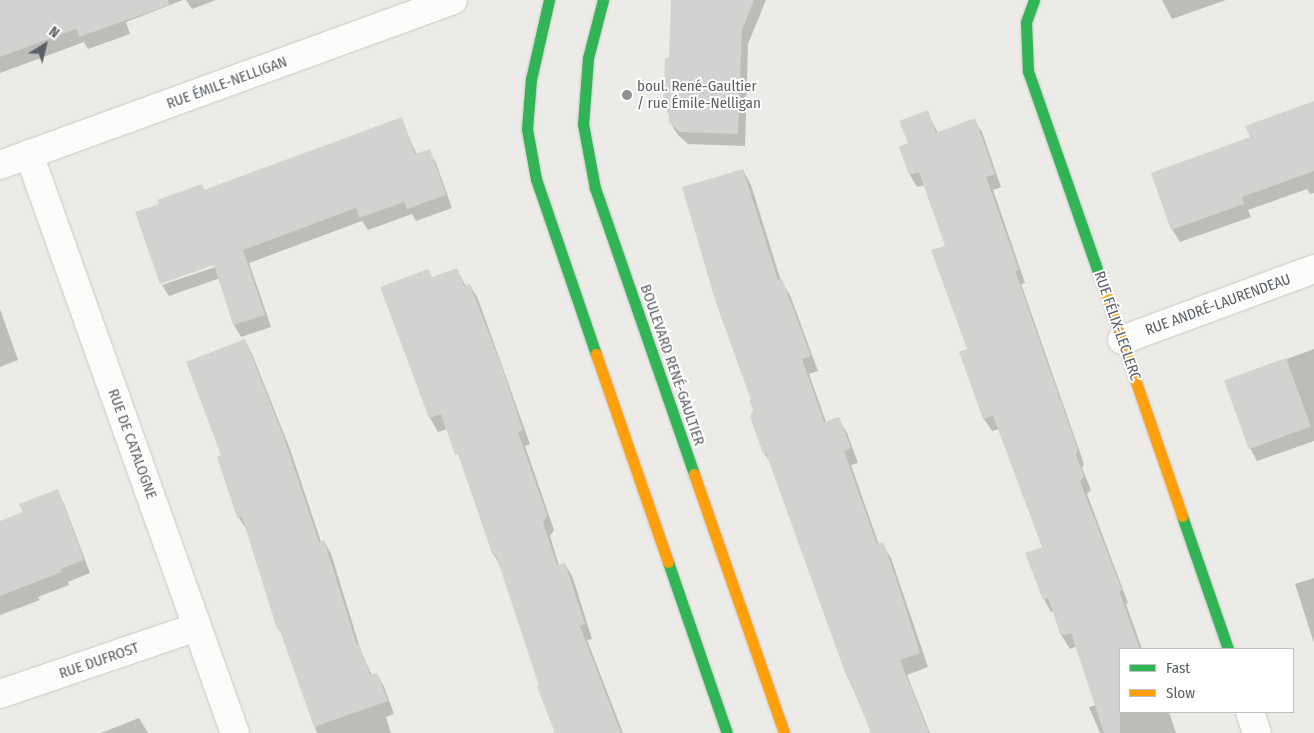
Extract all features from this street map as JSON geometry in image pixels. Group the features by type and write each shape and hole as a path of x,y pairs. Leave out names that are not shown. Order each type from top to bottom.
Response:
{"street":[{"name":"RUE ÉMILE-NELLIGAN","path":"0,165 453,0"},
{"path":"549,0 531,79 527,129 536,179 727,733"},
{"name":"BOULEVARD RENÉ-GAULTIER","path":"603,0 588,58 583,124 595,188 784,733"},
{"name":"RUE FÉLIX-LECLERC","path":"1034,0 1026,22 1028,71 1228,648"},
{"name":"RUE DE CATALOGNE","path":"30,154 235,733"},
{"name":"RUE ANDRÉ-LAURENDEAU","path":"1122,340 1314,269"},
{"name":"RUE DUFROST","path":"0,694 198,627"},
{"path":"1250,713 1257,733"}],"building":[{"path":"0,0 168,0 169,5 79,37 76,29 0,57"},
{"path":"671,0 754,0 742,30 738,134 680,132 669,122 669,111 663,107 665,58 669,58"},
{"path":"1314,101 1314,171 1242,197 1244,204 1171,230 1151,173 1250,137 1245,126"},
{"path":"928,110 936,133 975,118 995,174 986,177 1019,270 1015,271 1078,450 1076,455 1084,477 1080,481 1122,590 1119,591 1140,648 1119,648 1120,733 1104,733 1071,633 1061,636 1048,598 1043,600 1025,553 1042,547 993,416 983,419 959,352 967,349 931,250 945,246 919,172 909,175 899,147 908,143 899,121"},
{"path":"402,117 415,154 430,149 446,195 407,209 404,202 359,218 356,208 243,250 265,315 233,325 214,265 160,284 135,212 159,204 157,200 202,184 204,190"},
{"path":"743,169 778,280 782,279 811,356 802,359 824,422 839,417 851,448 844,451 877,544 883,542 895,575 920,653 900,660 929,733 871,733 849,677 847,678 766,453 763,453 750,417 753,410 749,400 751,400 716,303 682,187"},
{"path":"457,268 464,286 470,284 501,365 523,430 518,432 547,515 543,522 557,565 565,563 585,624 580,626 621,733 555,733 537,687 539,686 496,555 493,556 458,454 455,455 441,414 429,418 380,287 428,269 432,277"},
{"path":"245,339 283,435 319,542 324,540 357,645 359,644 370,675 377,673 388,701 314,727 279,628 277,629 242,517 237,518 217,457 221,455 186,362"},
{"path":"1286,358 1311,427 1249,449 1224,381"},
{"path":"58,489 84,560 61,569 62,572 0,596 0,521 23,512 19,504"}],"traffic: fast":[{"path":"549,0 531,79 527,129 536,179 596,354"},
{"path":"603,0 588,58 583,124 595,188 694,474"},
{"path":"1034,0 1026,22 1028,71 1104,289"},
{"path":"1182,516 1228,648"},
{"path":"668,562 727,733"}],"traffic: slow":[{"path":"1104,289 1182,516"},
{"path":"596,354 668,562"},
{"path":"694,474 784,733"}],"place":[{"name":"boul. René-Gaultier / rue Émile-Nelligan","path":"627,95"}]}
